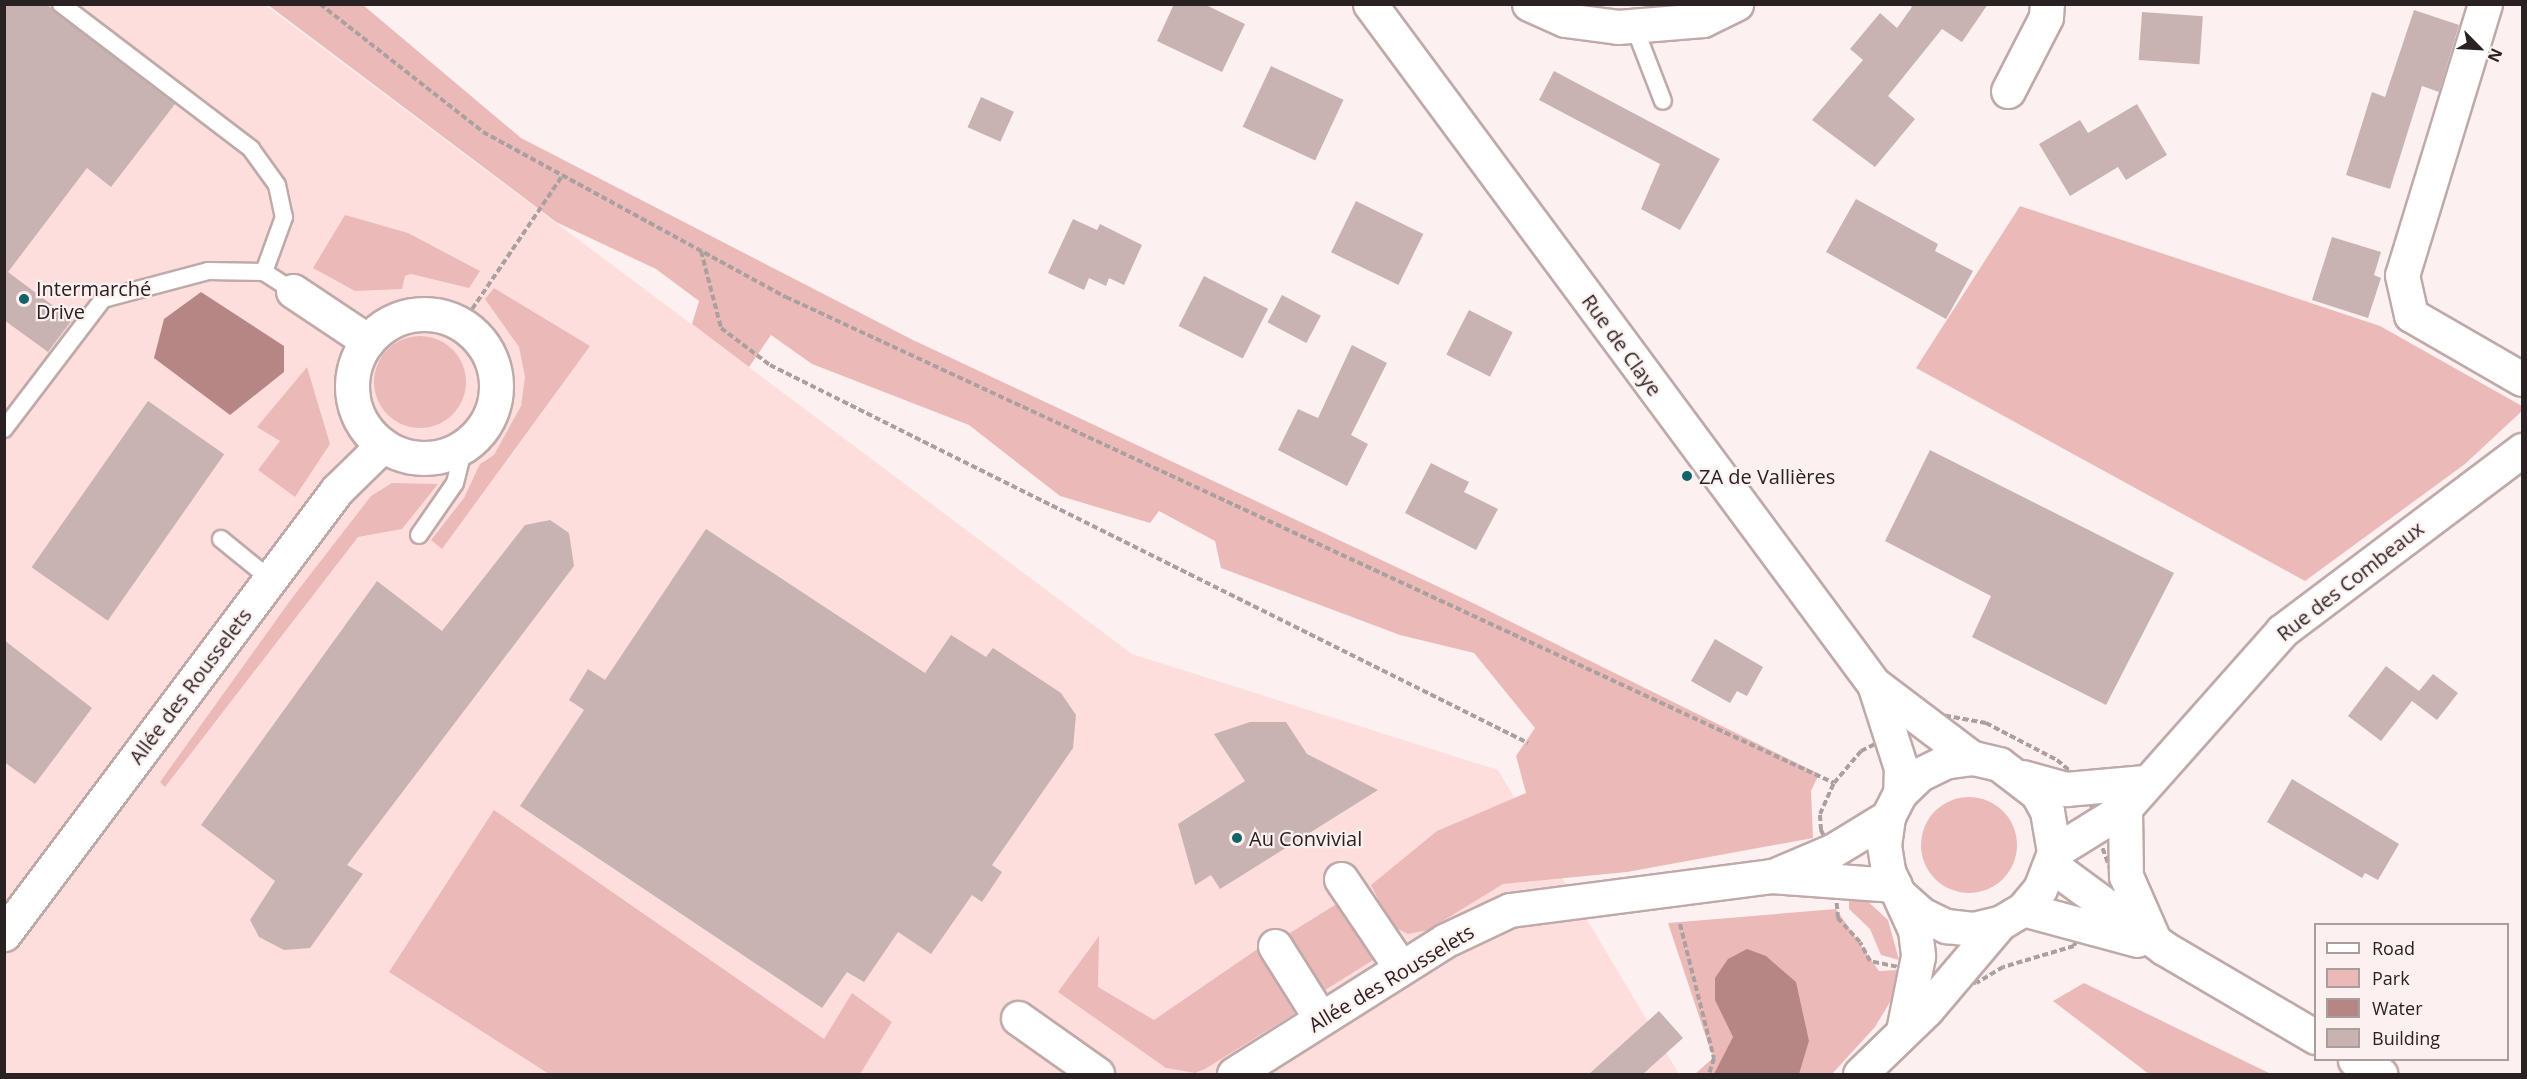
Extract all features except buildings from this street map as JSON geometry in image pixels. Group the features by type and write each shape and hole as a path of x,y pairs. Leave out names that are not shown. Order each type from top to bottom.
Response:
{"street":[{"name":"Rue de Claye","path":"1370,4 1874,684 1972,758"},
{"path":"1529,4 1565,20 1634,26 1703,20 1736,4"},
{"path":"2008,91 2046,17 2047,4"},
{"path":"2485,4 2402,274 2412,315 2523,379"},
{"path":"292,291 368,341"},
{"path":"422,314 462,324 492,361 496,384 485,422 464,446 424,458 383,445 366,429 353,396 356,361 368,341 402,317 422,314"},
{"name":"Allée des Rousselets","path":"4,934 337,490 383,445"},
{"name":"Rue des Combeaux","path":"2052,859 2093,823 2125,808 2145,782 2282,632 2523,450"},
{"name":"Rue de Claye","path":"1874,684 1901,768 1894,805"},
{"path":"1903,1031 1917,973 1915,930 1898,890 1884,844 1894,805 1928,770 1972,758 1999,764 2048,788 2090,788 2145,782"},
{"path":"2022,777 2048,811 2052,859 2097,916"},
{"name":"Allée des Rousselets","path":"1771,876 1832,851 1894,805"},
{"path":"2125,808 2126,876 2159,944"},
{"path":"1860,1074 2012,916 2052,859"},
{"name":"Allée des Rousselets","path":"1234,1074 1401,968 1510,910 1771,876 1898,890"},
{"path":"1341,879 1401,968"},
{"path":"1898,890 1921,914 1946,926 2012,916 2097,916 2159,944 2314,1035"},
{"path":"1275,946 1321,1019"},
{"path":"1018,1018 1097,1074"},
{"path":"2358,1061 2380,1074"}],"lane":[{"path":"61,4 250,149 277,185 284,216 264,272"},
{"path":"1634,26 1664,101"},
{"path":"4,429 103,299 208,271 264,272 292,291"},
{"path":"419,535 455,483 464,446"},
{"path":"221,539 270,579"}],"path":[{"path":"320,4 483,132 786,297 1834,783"},
{"path":"462,324 563,175"},
{"path":"701,250 721,328 770,364 1528,743"},
{"path":"1936,714 1986,723 2058,760 2090,788 2093,823 2123,903 2097,916 2074,946 2003,967 1976,983 1917,973 1870,961 1838,918 1837,884 1832,851 1820,814 1834,783 1861,751 1889,733 1936,714"},
{"path":"1672,889 1714,1058 1709,1074"}],"shaded area":[{"path":"5,4 265,5 1132,654 1498,770 1679,1074 5,1074"}],"green space":[{"path":"268,5 363,5 521,138 913,340 1473,603 1819,774 1811,791 1813,838 1627,872 1503,884 1428,930 1408,934 1392,926 1371,885 1437,831 1526,793 1516,756 1535,728 1474,653 1400,635 1221,568 1215,541 1159,511 1150,523 1060,496 969,425 812,364 771,335 749,367 692,324 699,301 656,269 556,222"},
{"path":"2020,206 2380,326 2522,406 2522,411 2465,464 2305,581 1916,368"},
{"path":"345,215 408,233 480,271 469,288 411,274 405,276 402,289 355,291 313,268"},
{"path":"494,288 590,346 442,549 431,540 464,498 480,464 494,455 521,406 525,377 519,347 485,299"},
{"path":"411,336 429,336 446,343 459,356 466,373 466,391 459,408 446,421 429,428 411,428 394,421 381,408 374,391 374,373 381,356 394,343"},
{"path":"307,367 330,444 295,497 258,470 280,441 257,427"},
{"path":"392,483 438,484 402,529 358,537 165,787 160,782 292,598 371,496"},
{"path":"1969,797 1987,801 2003,811 2013,827 2017,845 2013,863 2003,879 1987,889 1969,893 1951,889 1935,879 1925,863 1921,845 1925,827 1935,811 1951,801"},
{"path":"494,810 824,1039 852,993 892,1022 860,1074 549,1074 389,972"},
{"path":"1849,898 1864,898 1888,920 1899,960 1881,955 1870,929 1849,909"},
{"path":"1338,903 1374,960 1324,991 1289,934"},
{"path":"1836,909 1879,971 1897,970 1893,997 1875,1027 1832,1074 1695,1074 1713,1058 1668,923"},
{"path":"1099,936 1098,987 1154,1020 1259,948 1297,1012 1205,1069 1195,1073 1166,1068 1058,992"},
{"path":"2084,983 2271,1074 2149,1074 2053,1001"}],"water":[{"path":"201,292 284,346 284,372 230,415 154,358 164,319"},
{"path":"1747,949 1766,956 1796,982 1809,1041 1799,1074 1714,1074 1733,1037 1715,1000 1715,978 1728,959"}],"place":[{"name":"Intermarché Drive","path":"24,299"},
{"name":"ZA de Vallières","path":"1687,476"},
{"name":"Au Convivial","path":"1237,838"}]}
